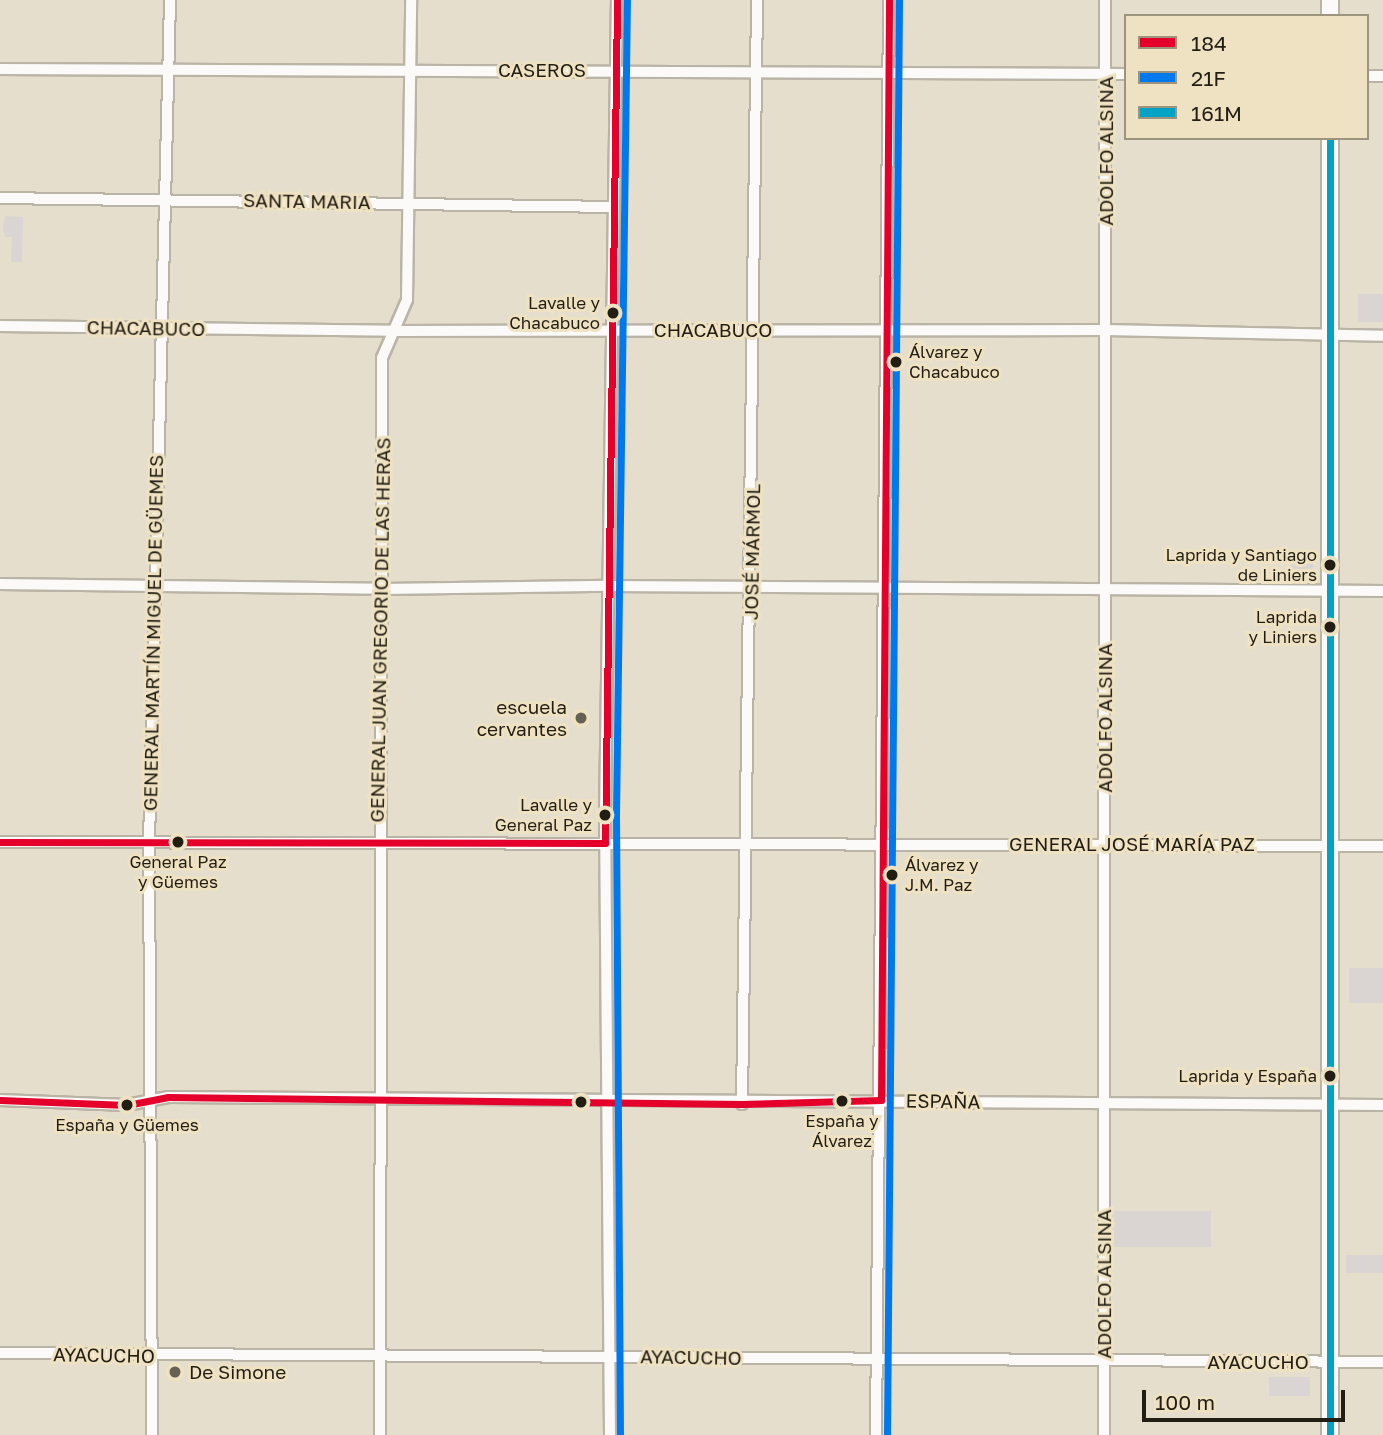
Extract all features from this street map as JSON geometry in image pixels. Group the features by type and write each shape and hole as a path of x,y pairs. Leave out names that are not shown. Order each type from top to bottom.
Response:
{"street":[{"name":"GENERAL MARTÍN MIGUEL DE GÜEMES","path":"152,1435 149,842 153,586 168,199 170,0"},
{"name":"GENERAL JUAN GREGORIO DE LAS HERAS","path":"380,1435 377,845 382,589 382,358 396,331 407,300 413,70 411,0"},
{"path":"610,1435 605,844 617,0"},
{"name":"JOSÉ MÁRMOL","path":"742,1104 756,331 757,0"},
{"path":"876,1435 887,587 889,0"},
{"name":"ADOLFO ALSINA","path":"1104,1435 1105,0"},
{"name":"CASEROS","path":"0,69 169,73 617,70 1124,74"},
{"path":"1330,140 1330,1435"},
{"name":"SANTA MARIA","path":"0,198 614,207"},
{"name":"CHACABUCO","path":"0,326 396,331 1105,330 1383,336"},
{"path":"0,584 382,589 610,586 1383,591"},
{"name":"GENERAL JOSÉ MARÍA PAZ","path":"0,842 1383,846"},
{"name":"ESPAÑA","path":"0,1100 127,1105 151,1101 378,1100 742,1104 881,1100 1383,1105"},
{"name":"AYACUCHO","path":"0,1353 151,1356 611,1356 878,1361 1383,1362"}],"building":[{"path":"5,216 23,217 22,262 11,262 12,237 5,237"},
{"path":"1358,294 1383,294 1383,322 1358,322"},
{"path":"1291,560 1313,560 1313,574 1291,579"},
{"path":"1349,968 1383,968 1383,1003 1349,1003"},
{"path":"1112,1211 1211,1211 1211,1247 1112,1247"},
{"path":"1346,1255 1383,1255 1383,1273 1346,1273"},
{"path":"1269,1377 1310,1377 1310,1396 1269,1396"}],"transit line":[{"name":"184","path":"0,842 605,843 617,0"},
{"name":"21F","path":"620,1435 616,815 627,0"},
{"name":"184","path":"0,1100 127,1105 168,1097 742,1104 881,1100 889,0"},
{"name":"21F","path":"887,1435 899,0"},
{"name":"161M","path":"1330,140 1330,1435"}],"place":[{"name":"Lavalle y Chacabuco","path":"613,313"},
{"name":"Álvarez y Chacabuco","path":"896,362"},
{"name":"Laprida y Santiago de Liniers","path":"1330,565"},
{"name":"Laprida y Liniers","path":"1330,627"},
{"name":"escuela cervantes","path":"581,718"},
{"name":"Lavalle y General Paz","path":"605,815"},
{"name":"General Paz y Güemes","path":"178,842"},
{"name":"Álvarez y J.M. Paz","path":"892,875"},
{"name":"Laprida y España","path":"1330,1076"},
{"name":"España y Álvarez","path":"842,1101"},
{"name":"España y Güemes","path":"127,1105"},
{"name":"De Simone","path":"175,1372"}]}
